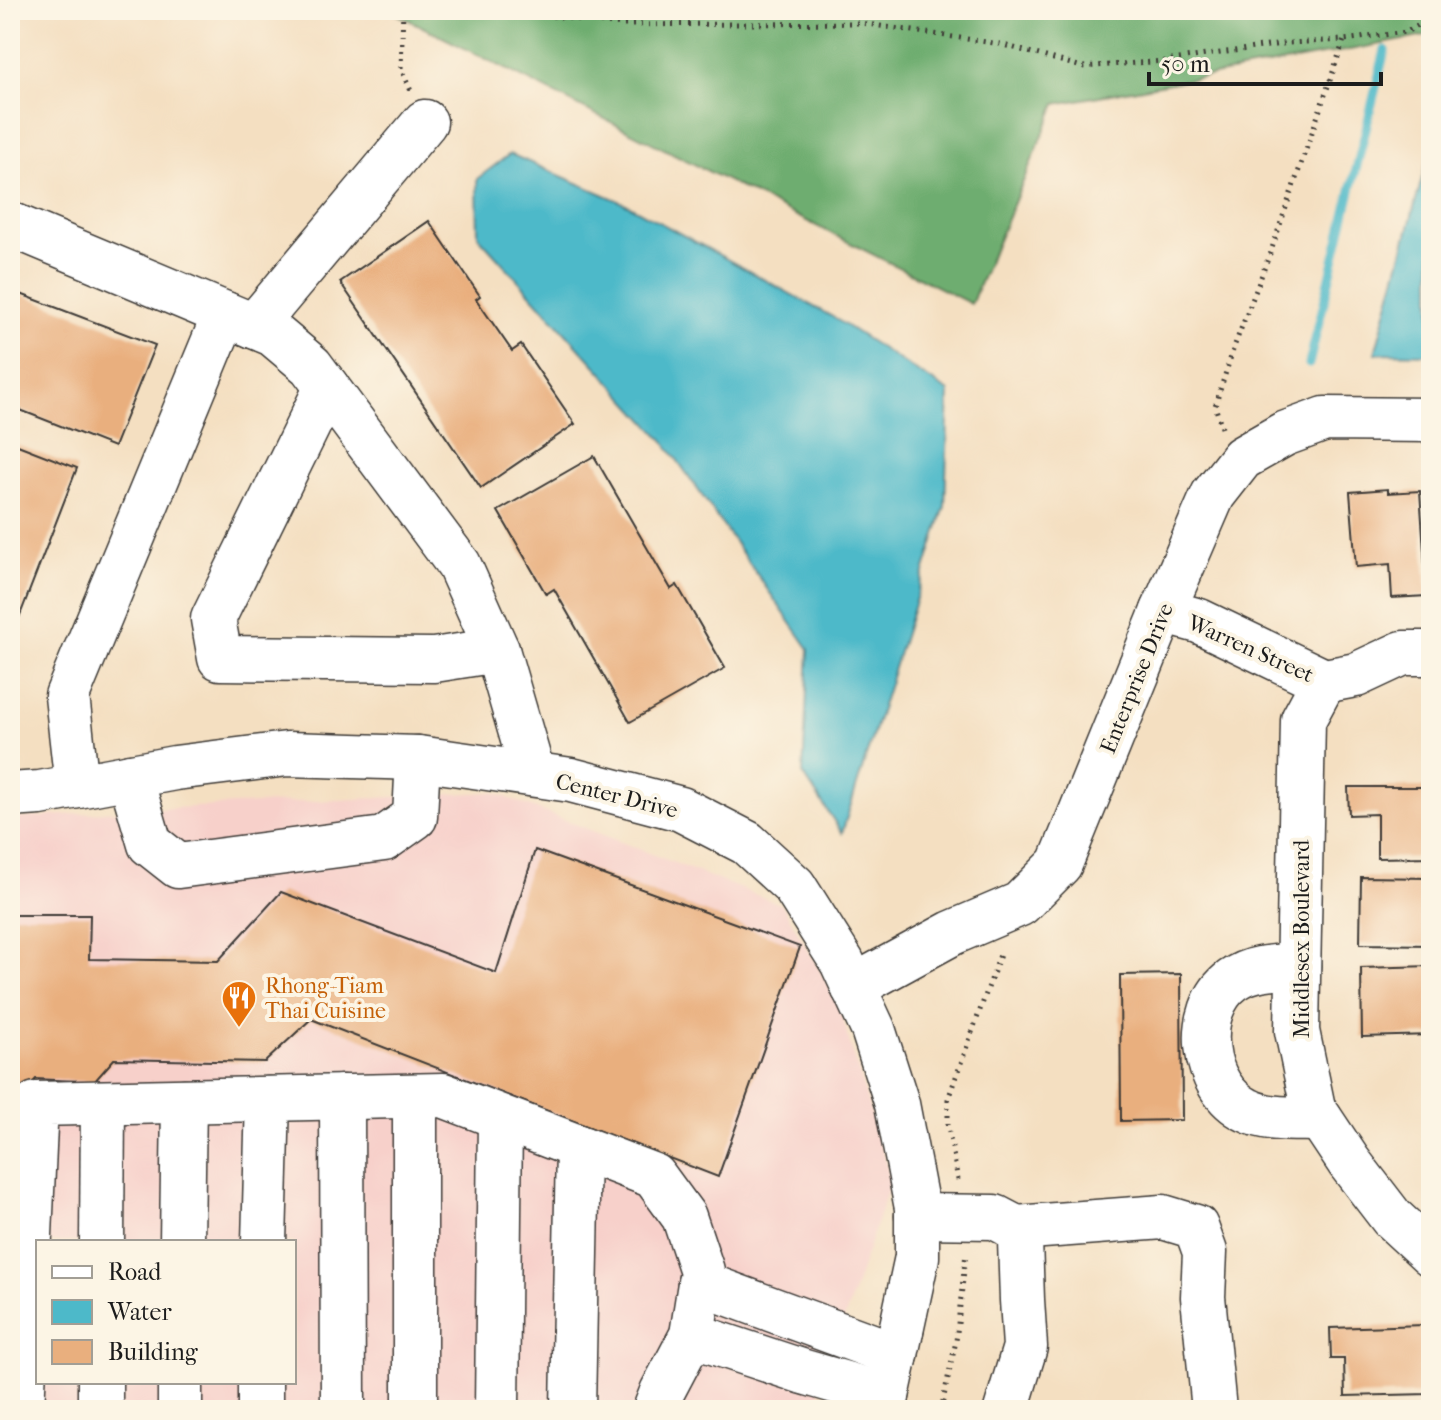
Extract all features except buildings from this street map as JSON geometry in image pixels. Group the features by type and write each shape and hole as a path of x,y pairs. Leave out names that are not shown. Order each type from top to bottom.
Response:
{"street":[{"path":"77,786 67,696 239,320 425,122"},
{"path":"10,224 273,334 311,366 459,565 497,650 533,774"},
{"path":"327,387 213,619 220,658 434,660 497,650"},
{"name":"Enterprise Drive","path":"853,987 952,933 1020,904 1060,864 1213,495 1242,458 1284,434 1325,419 1431,420"},
{"name":"Warren Street","path":"1163,611 1199,621 1324,681 1356,675 1403,653 1431,653"},
{"name":"Middlesex Boulevard","path":"1324,681 1303,720 1297,1031 1313,1108 1392,1218 1431,1254"},
{"name":"Center Drive","path":"10,795 40,793 175,768 287,754 418,758 571,780 681,809 747,843 794,886 842,962 873,1029 897,1104 917,1216 917,1257 889,1387"},
{"path":"130,776 150,844 178,866 384,839 415,817 418,758"},
{"path":"1298,966 1253,970 1236,977 1220,991 1210,1014 1207,1037 1210,1064 1220,1086 1233,1101 1248,1111 1268,1116 1320,1119"},
{"path":"18,1402 36,1104 443,1095 654,1176 684,1217 702,1271 692,1335 655,1410"},
{"path":"415,1096 415,1410"},
{"path":"342,1097 343,1410"},
{"path":"264,1240 268,1099"},
{"path":"182,1240 184,1101"},
{"path":"102,1240 103,1103"},
{"path":"497,1410 500,1118"},
{"path":"573,1410 578,1148"},
{"path":"917,1216 995,1217 1016,1228 1163,1217 1196,1227 1205,1252 1203,1297 1214,1410"},
{"path":"1006,1410 1025,1347 1020,1240 1016,1228"},
{"path":"700,1283 889,1387"},
{"path":"692,1335 804,1372 889,1387"},
{"path":"100,1384 100,1410"},
{"path":"180,1384 180,1410"},
{"path":"260,1384 260,1410"}],"path":[{"path":"403,10 401,69 425,122"},
{"path":"505,10 621,25 860,23 1000,44 1082,67 1165,61 1289,43 1406,32 1431,18"},
{"path":"1242,458 1225,437 1215,406 1344,40"},
{"path":"941,1410 956,1341 966,1251 948,1127 948,1099 1001,952 997,914"}],"shaded area":[{"path":"493,792 782,905 837,1000 891,1180 814,1410 10,1410 10,819"}],"green space":[{"path":"389,10 1431,10 1431,35 1056,104 971,304"}],"water":[{"path":"1431,145 1431,354 1375,353"},
{"path":"510,154 626,204 831,316 949,392 945,506 842,833 803,774 809,649 664,441 478,236 477,179"}],"waterway":[{"path":"1309,364 1385,50"}],"place":[{"name":"Rhong-Tiam Thai Cuisine","path":"239,1029"}]}
